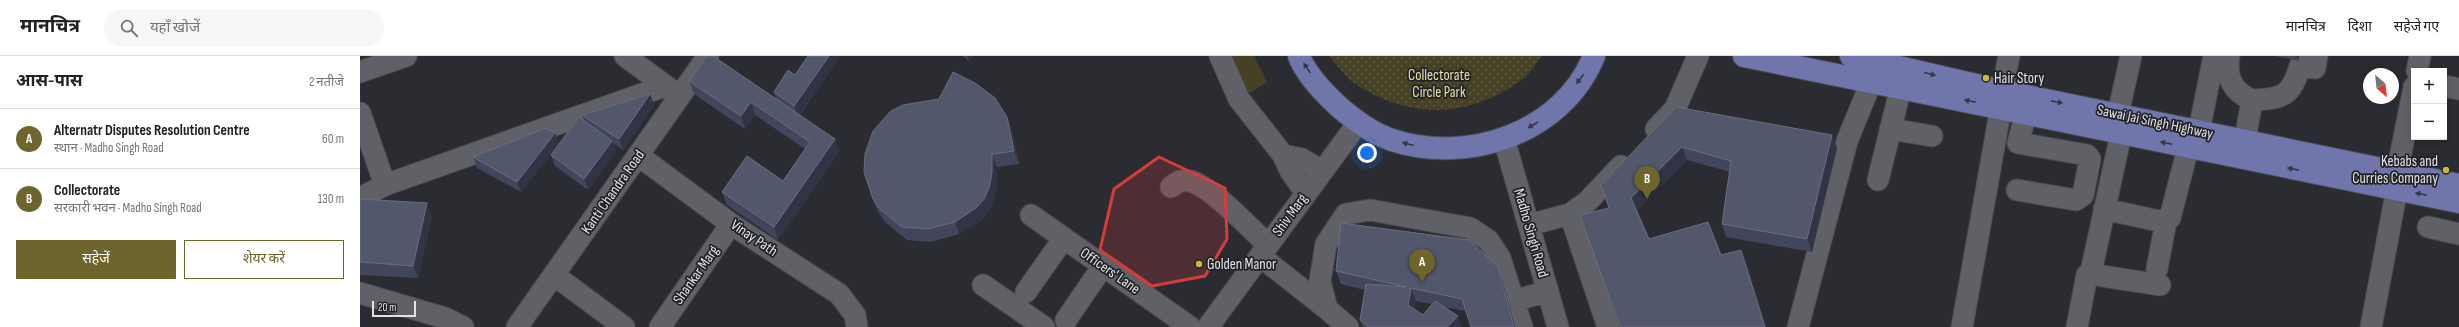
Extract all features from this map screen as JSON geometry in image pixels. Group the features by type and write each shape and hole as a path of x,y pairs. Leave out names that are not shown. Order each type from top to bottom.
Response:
{"main road":[{"path":"1299,56 1324,93 1358,123 1391,140 1420,147 1463,148 1504,139 1535,124 1564,101 1590,66 1594,56"},
{"path":"1744,56 1872,80 1902,70"},
{"name":"Sawai Jai Singh Highway","path":"1851,56 2002,99 2120,124"},
{"path":"2002,99 2026,113 2120,124 2193,139 2397,181 2459,202"},
{"name":"Sawai Jai Singh Highway","path":"2193,139 2245,140 2397,181 2459,185"}],"street":[{"path":"360,72 406,56"},
{"path":"625,56 672,91"},
{"name":"Kanti Chandra Road","path":"517,327 639,156 672,91 708,56"},
{"path":"1220,56 1239,99 1283,155 1290,172 1306,193"},
{"path":"1529,225 1570,214 1588,201 1674,109 1698,56"},
{"path":"1962,327 2009,56"},
{"path":"2077,327 2087,276 2091,272 2104,209 2131,56"},
{"path":"2091,272 2102,276 2159,277 2166,221 2170,218 2193,139 2214,56"},
{"path":"2229,56 2228,66 2230,84 2241,95 2252,100 2270,99 2284,95 2294,85 2300,66 2315,68 2317,56"},
{"path":"2418,68 2420,56"},
{"path":"1878,180 1902,70"},
{"path":"1798,327 1839,139 1872,80"},
{"path":"2447,87 2459,89"},
{"path":"360,198 385,185 672,91"},
{"path":"2245,140 2252,100"},
{"path":"2371,327 2411,104"},
{"path":"1674,109 1698,113"},
{"path":"360,113 385,185"},
{"path":"2017,190 2076,200 2083,195 2090,159 2087,155 2018,143 2026,113"},
{"name":"Shiv Marg","path":"1208,327 1358,123"},
{"path":"1890,129 1932,136"},
{"name":"Madho Singh Road","path":"1504,139 1558,327"},
{"path":"1283,155 1302,159 1322,171"},
{"name":"Vinay Path","path":"639,156 731,224 839,294 855,315 857,327"},
{"path":"1170,187 1178,181 1190,181 1205,187 1264,250 1348,327"},
{"path":"2104,209 2166,221"},
{"path":"1327,309 1320,281 1326,244 1346,214 1370,210 1470,228 1488,240 1500,258 1522,327"},
{"path":"1570,214 1608,327"},
{"name":"Officers' Lane","path":"1031,215 1190,327"},
{"name":"Shankar Marg","path":"660,327 731,224"},
{"path":"2428,227 2459,234"},
{"path":"1026,292 1064,238"},
{"path":"1066,320 1103,266"},
{"path":"554,275 624,327"},
{"path":"983,285 1044,327"},
{"path":"1514,301 1548,291"},
{"path":"360,293 446,318 463,327"}],"highlighted area":[{"path":"1159,157 1225,188 1227,239 1205,276 1152,286 1100,250 1114,189"}],"green space":[{"path":"1228,56 1254,56 1267,82 1242,98"},
{"name":"Collectorate Circle Park","path":"1329,56 1542,56 1526,77 1503,92 1482,102 1460,108 1439,110 1417,109 1396,104 1375,95 1354,83 1344,74"}],"building":[{"path":"707,56 713,56 835,139 774,227 722,192 747,156 783,181 810,142 751,102 741,116 689,81"},
{"path":"808,56 829,56 794,106 774,92 788,70 795,75"},
{"path":"953,72 975,83 995,98 1007,117 1014,151 992,154 992,173 989,188 984,199 976,208 955,222 927,229 902,227 880,209 873,199 864,172 865,154 873,131 891,111 903,105 939,99"},
{"path":"650,94 619,139 582,115"},
{"path":"1676,107 1832,135 1807,239 1722,224 1731,161 1682,147 1631,198 1649,239 1708,222 1721,255 1741,250 1765,327 1620,327 1580,215 1609,208 1601,185"},
{"path":"579,117 612,141 584,179 551,155"},
{"path":"546,128 555,133 517,182 473,157"},
{"path":"360,199 427,203 413,266 360,262"},
{"path":"1341,223 1469,240 1498,267 1514,327 1471,327 1462,299 1411,288 1408,305 1423,315 1435,301 1458,316 1447,327 1369,327 1360,320 1366,284 1406,287 1336,271"}],"place":[{"name":"Hair Story","path":"1986,78"},
{"name":"Kebabs and Curries Company","path":"2446,170"},
{"name":"Collectorate","path":"1647,199"},
{"name":"Golden Manor","path":"1199,264"},
{"name":"Alternatr Disputes Resolution Centre","path":"1422,282"}]}
